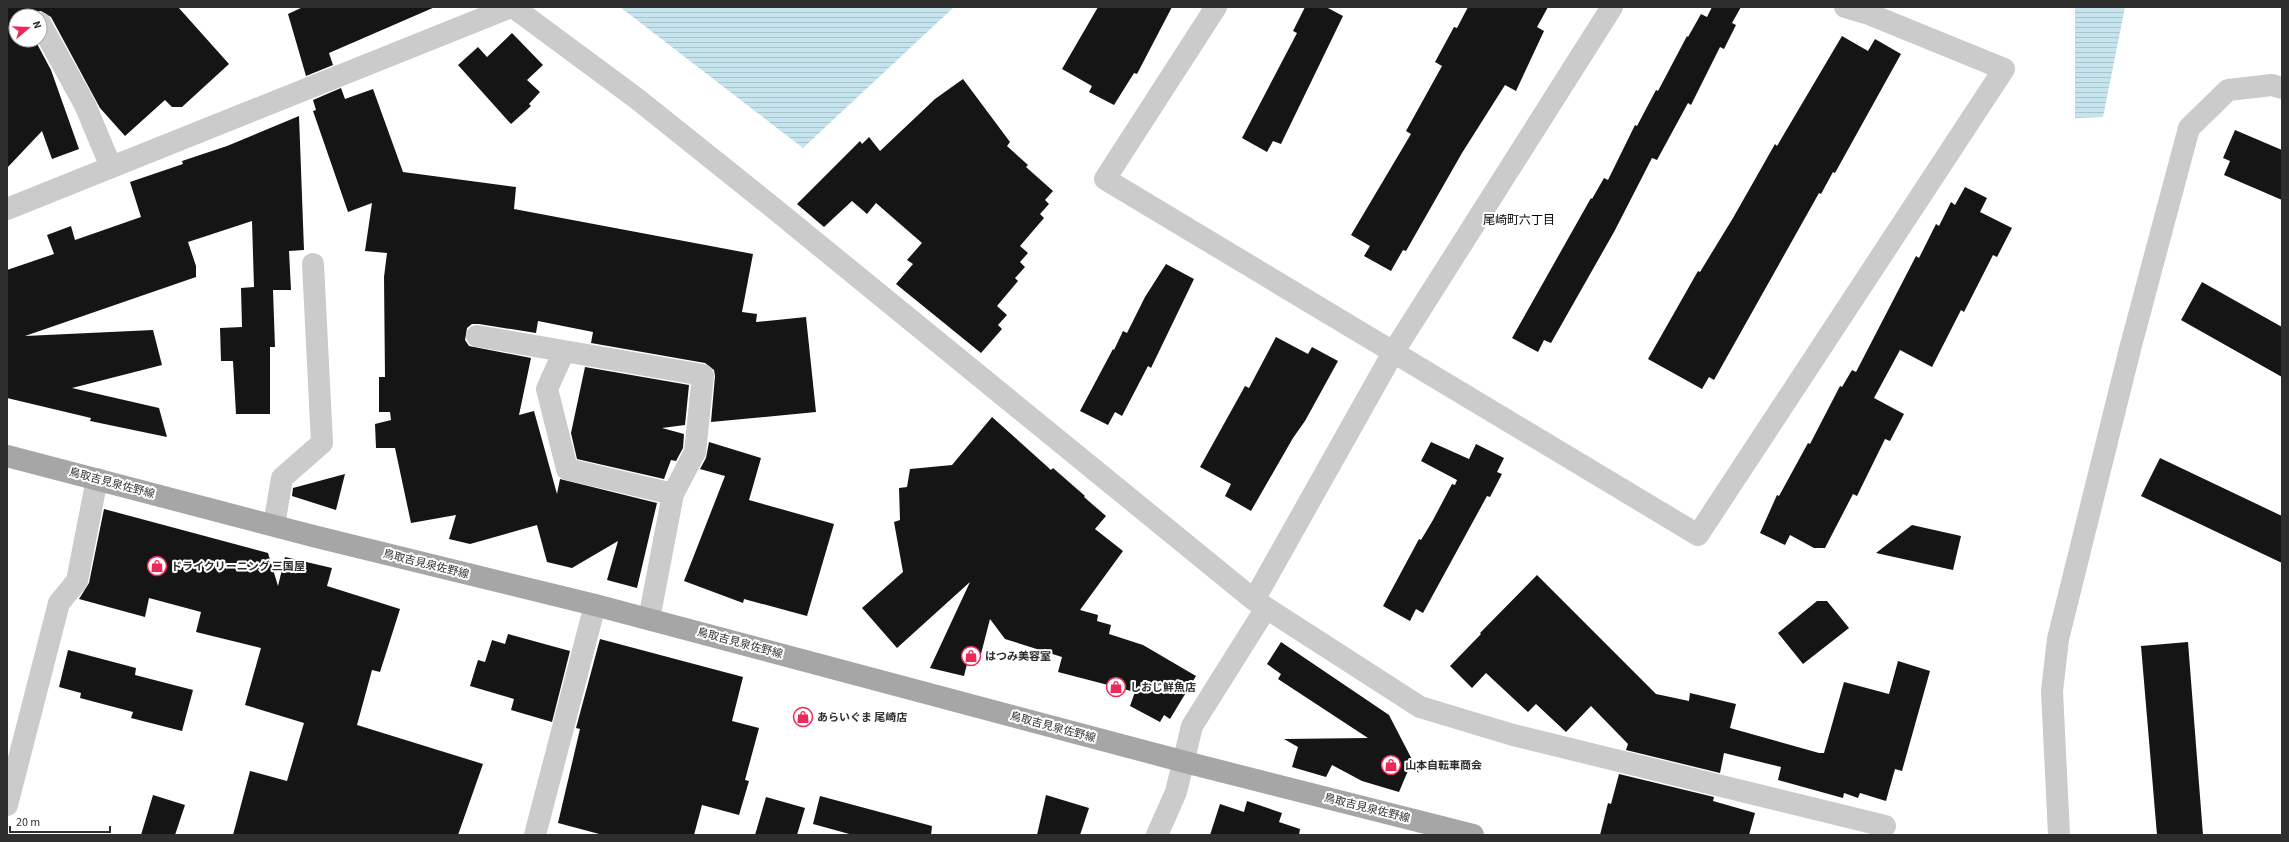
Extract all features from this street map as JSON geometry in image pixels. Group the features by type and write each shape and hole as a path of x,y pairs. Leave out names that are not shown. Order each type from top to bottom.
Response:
{"main road":[{"name":"鳥取吉見泉佐野線","path":"7,456 274,525 595,605 1185,762 1473,835"}],"street":[{"path":"7,209 512,7 636,98 759,196 1260,604 1420,708 1513,735 1885,826"},
{"path":"1216,7 1105,179 1394,351 1698,535 2004,69 1869,14 1845,7"},
{"path":"1157,835 1176,792 1185,762 1192,726 1260,604 1394,351 1612,7"},
{"path":"48,38 85,106 111,167"},
{"path":"2059,835 2052,691 2058,639 2130,349 2189,128 2228,90 2272,85 2282,88"},
{"path":"274,525 282,478 322,443 313,264"},
{"path":"477,336 703,375 695,452 673,494 649,619"},
{"path":"564,351 547,389 567,469 673,494"},
{"path":"7,805 59,603 77,581 97,479"},
{"path":"535,835 595,605"}],"water":[{"path":"620,7 954,7 803,148"},
{"path":"2075,7 2125,7 2103,117 2075,118"}],"building":[{"path":"7,7 178,7 229,64 182,107 172,107 165,100 125,136 100,108 51,17 48,15 48,8 8,8 8,48 39,48 51,70 79,149 52,159 42,131 7,168"},
{"path":"303,7 435,7 329,53 333,65 306,76 288,14"},
{"path":"1098,7 1172,7 1137,74 1134,73 1114,105 1089,92 1092,86 1062,69"},
{"path":"1305,7 1326,7 1343,16 1281,144 1273,141 1267,152 1242,138 1297,33 1293,31"},
{"path":"1468,7 1548,7 1537,27 1544,31 1516,91 1505,85 1462,153 1406,251 1403,250 1391,271 1364,256 1370,246 1351,235 1411,134 1406,131 1442,66 1435,62 1454,27 1457,28"},
{"path":"1712,7 1741,7 1732,23 1736,25 1724,49 1720,47 1691,105 1688,103 1657,160 1652,158 1614,232 1551,343 1544,340 1538,352 1512,338 1591,198 1592,199 1604,178 1608,180 1635,125 1637,126 1656,90 1658,91 1687,36 1688,37 1701,14 1707,17"},
{"path":"512,33 543,65 527,80 540,92 529,104 531,106 511,124 458,65 478,47 487,57"},
{"path":"1842,36 1868,51 1875,39 1901,54 1835,173 1833,172 1821,194 1819,193 1714,380 1709,377 1702,389 1648,359 1698,271 1700,272 1775,144 1777,146"},
{"path":"963,79 1010,142 1007,146 1028,165 1026,167 1053,191 1045,200 1049,204 1040,214 1044,218 1020,246 1028,253 1020,262 1025,267 1015,278 1018,281 997,306 1007,315 998,325 1002,329 981,353 896,284 913,264 907,260 922,243 876,203 867,214 852,201 824,227 797,204 860,141 862,144 869,137 880,151 935,99"},
{"path":"341,88 345,99 373,89 403,172 516,187 514,209 753,254 742,312 757,314 756,322 806,317 816,412 711,422 715,376 714,370 705,363 591,343 593,332 538,321 536,333 479,324 472,324 467,328 465,340 469,346 531,358 519,415 534,411 557,494 560,479 657,503 637,588 607,580 618,541 572,568 547,562 537,525 470,544 449,539 456,515 411,523 395,448 376,448 375,424 391,420 390,412 379,412 379,377 385,377 384,277 387,253 365,251 372,203 348,212 313,111 316,110 313,100"},
{"path":"299,116 304,250 289,251 291,290 273,290 275,347 270,347 270,414 236,414 233,361 221,361 220,328 242,327 241,288 254,287 252,221 188,242 196,266 196,277 25,336 153,330 162,365 72,388 159,408 167,437 90,421 91,418 7,398 7,270 54,254 47,235 71,226 75,240 141,217 130,182 183,164 182,161 227,146"},
{"path":"2235,130 2282,150 2282,200 2224,175 2230,161 2223,158"},
{"path":"1965,187 1987,198 1980,212 2012,228 1997,257 1993,255 1964,312 1961,310 1932,367 1900,350 1874,398 1904,414 1890,441 1885,439 1857,496 1853,494 1825,548 1814,548 1790,535 1785,545 1760,533 1777,495 1779,496 1808,443 1810,444 1840,386 1842,387 1852,370 1856,372 1916,256 1919,258 1936,224 1939,226 1951,202 1955,205"},
{"path":"1166,264 1194,279 1151,368 1148,366 1122,416 1115,412 1108,425 1080,411 1123,331 1127,333 1145,297"},
{"path":"2202,282 2282,327 2282,377 2181,320"},
{"path":"1276,337 1308,354 1312,347 1338,361 1305,421 1293,438 1251,511 1225,496 1231,484 1200,467 1245,386 1249,388"},
{"path":"585,367 689,385 685,425 662,428 684,434 683,448 676,461 671,460 664,479 577,459 571,433"},
{"path":"992,417 1051,470 1053,468 1106,516 1095,529 1123,551 1080,610 1098,615 1097,621 1111,625 1109,634 1143,645 1196,676 1170,719 1164,715 1160,722 1130,706 1135,692 1058,672 1062,657 1005,639 990,619 981,654 970,652 964,676 930,668 970,582 897,648 862,608 903,572 894,522 900,520 899,488 907,487 910,469 952,465"},
{"path":"709,442 761,458 749,500 834,524 807,616 744,599 743,603 684,581 725,476 700,469 706,458"},
{"path":"1431,442 1469,459 1476,444 1504,458 1497,472 1502,474 1490,497 1487,496 1423,613 1416,609 1410,621 1383,606 1419,539 1421,540 1452,484 1455,485 1457,480 1421,461"},
{"path":"2160,458 2282,516 2282,563 2141,496"},
{"path":"345,474 336,510 292,496 293,488"},
{"path":"104,509 268,553 278,586 285,557 332,568 327,586 400,609 380,672 372,670 357,725 483,764 458,835 233,835 250,771 287,781 304,723 245,705 261,648 196,632 201,612 149,598 145,617 79,599 89,583"},
{"path":"1912,525 1961,536 1953,570 1876,553"},
{"path":"1537,575 1656,694 1689,701 1690,693 1736,704 1730,728 1819,753 1824,753 1844,682 1889,694 1898,661 1930,671 1902,771 1895,769 1886,801 1860,793 1858,798 1844,793 1843,798 1778,780 1781,767 1724,753 1720,773 1626,750 1628,744 1591,706 1566,732 1536,704 1528,712 1486,673 1472,688 1450,666"},
{"path":"1817,601 1827,601 1849,628 1803,664 1778,633"},
{"path":"508,634 570,651 552,722 511,710 514,699 470,686 478,660 485,662 492,640 505,644"},
{"path":"600,639 743,677 732,721 759,728 745,780 749,781 739,815 702,805 694,835 603,835 558,823 580,729 576,728"},
{"path":"1281,642 1389,715 1419,773 1410,766 1399,792 1362,781 1332,765 1326,777 1292,767 1298,747 1284,739 1368,738 1278,679 1281,674 1267,664"},
{"path":"2188,642 2203,835 2157,835 2141,646"},
{"path":"68,650 136,668 135,675 193,690 182,731 131,718 133,712 80,698 81,693 59,687"},
{"path":"1619,774 1714,797 1713,801 1755,813 1749,835 1600,835 1608,803 1611,804"},
{"path":"153,795 185,805 175,835 141,835"},
{"path":"1046,795 1089,808 1080,835 1037,835"},
{"path":"820,796 932,826 931,835 853,835 813,824"},
{"path":"766,797 805,808 797,835 755,835"},
{"path":"1247,801 1282,813 1279,822 1300,829 1299,835 1210,835 1220,804 1244,812"}],"place":[{"name":"ドライクリーニング 三国屋","path":"157,566"},
{"name":"はつみ美容室","path":"971,656"},
{"name":"しおじ鮮魚店","path":"1116,687"},
{"name":"あらいぐま 尾崎店","path":"803,717"},
{"name":"山本自転車商会","path":"1391,765"}],"district":[{"name":"尾崎町六丁目","path":"1519,220"}]}
